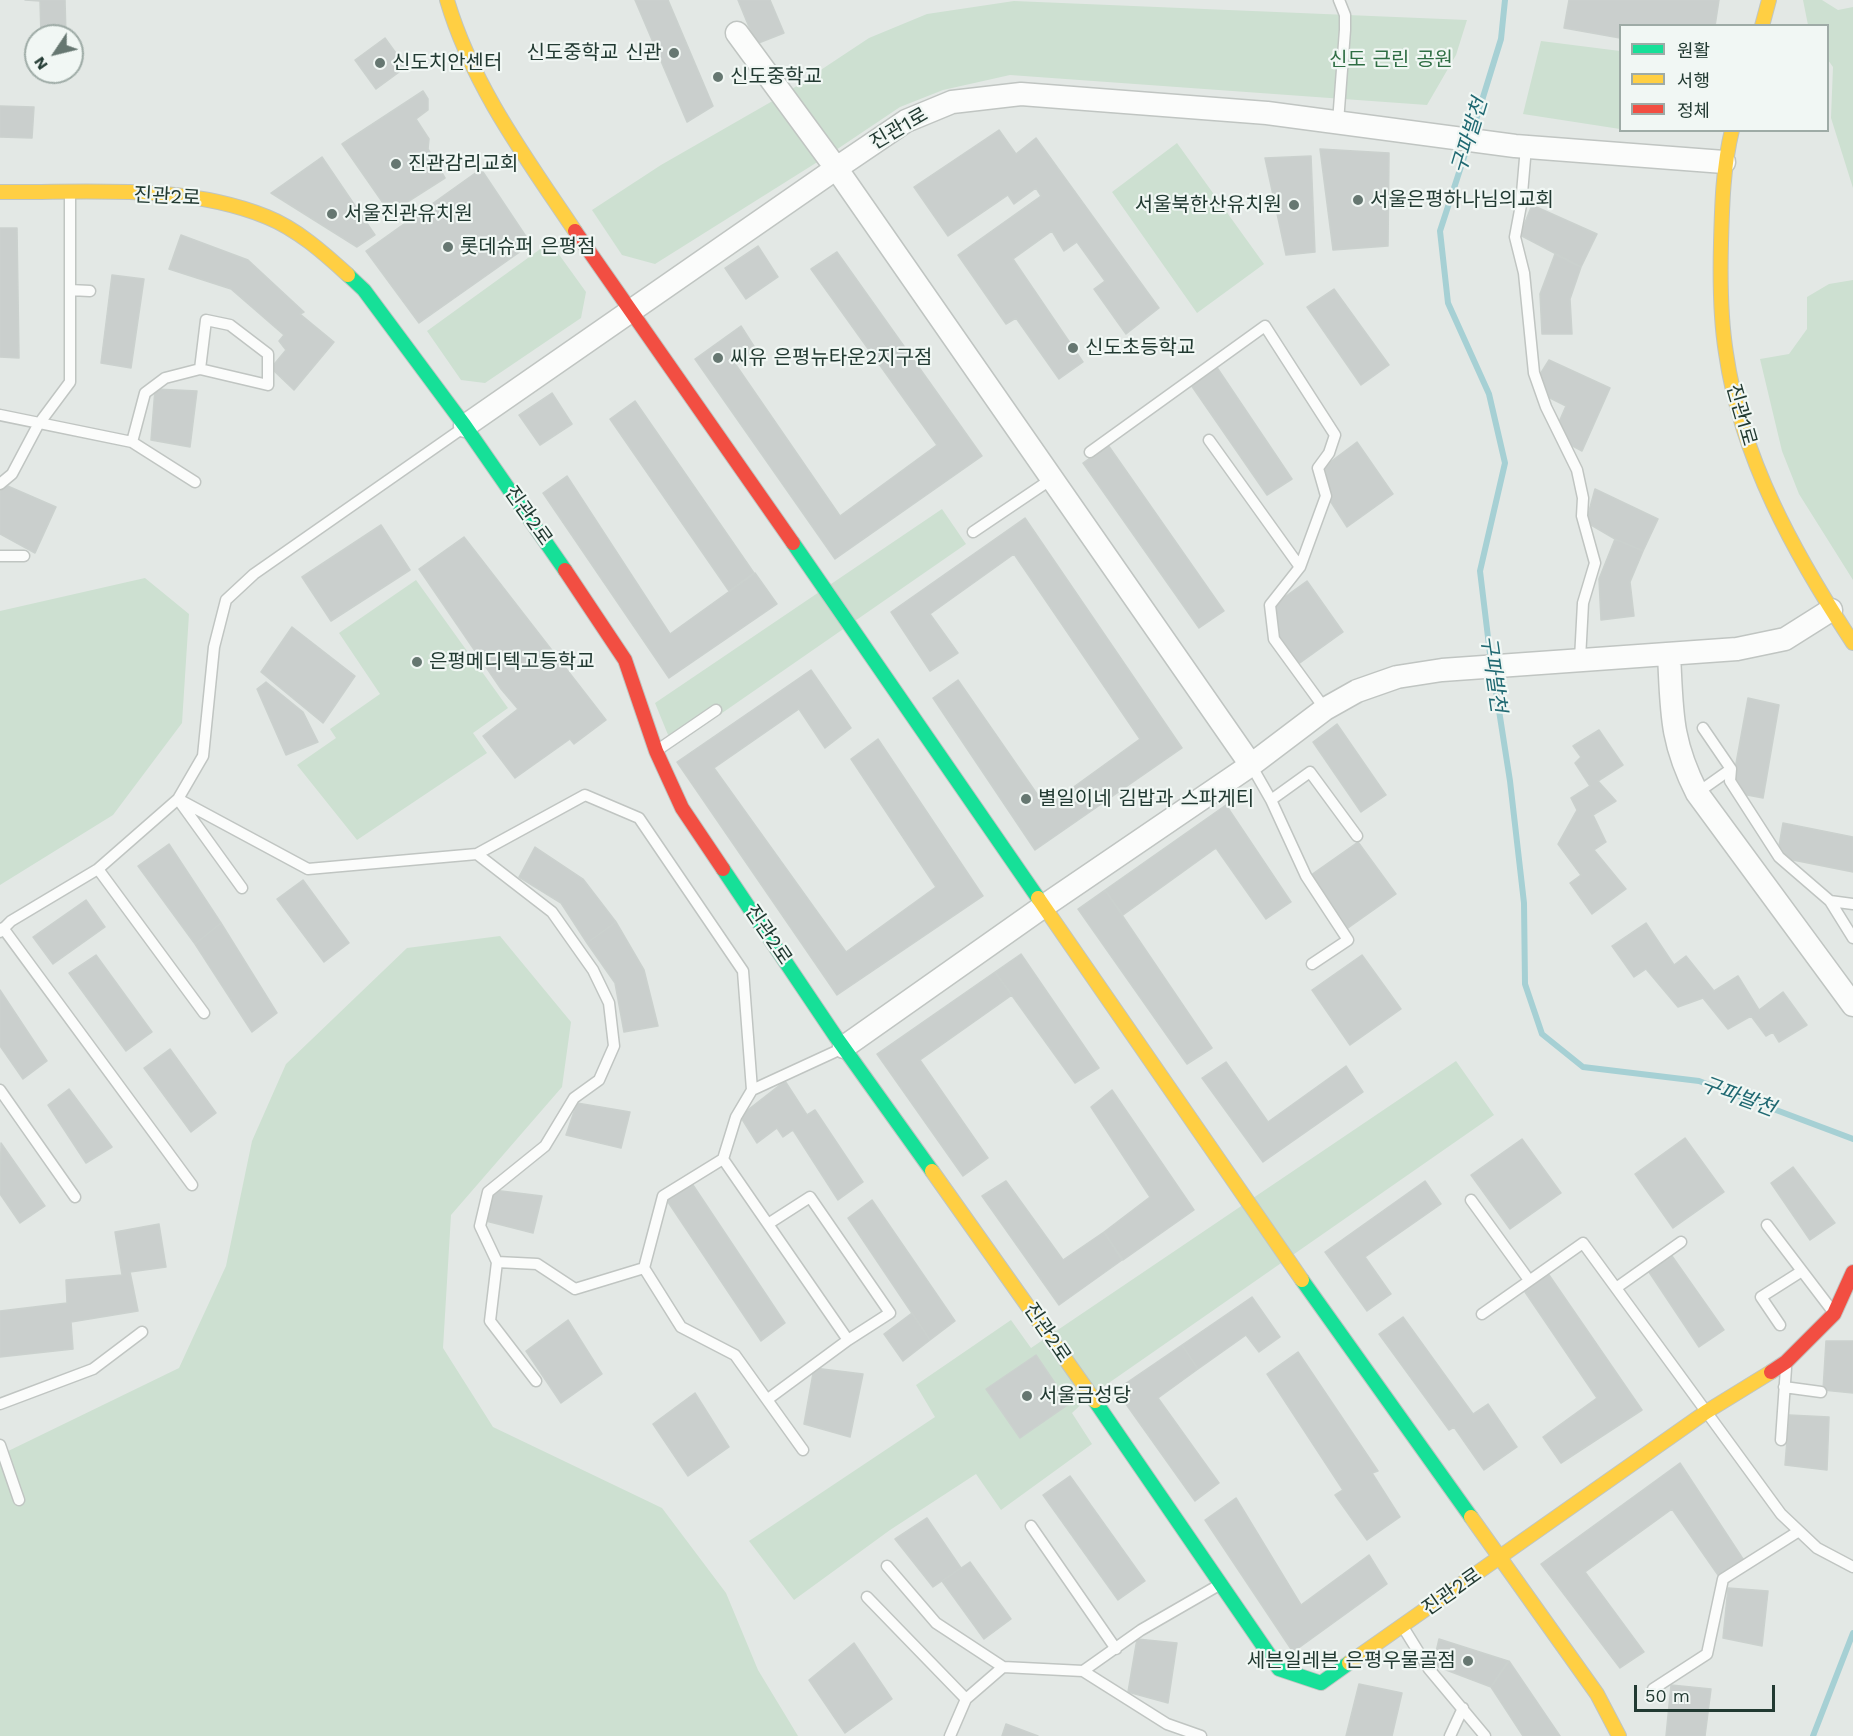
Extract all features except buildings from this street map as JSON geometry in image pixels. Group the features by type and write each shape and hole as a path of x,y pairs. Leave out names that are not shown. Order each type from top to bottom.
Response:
{"street":[{"name":"진관2로","path":"447,0 456,31 497,114 629,311 732,455 1284,1255 1597,1694 1619,1736"},
{"path":"1763,24 1769,0"},
{"path":"737,33 836,168 1251,765"},
{"name":"진관1로","path":"465,426 906,121 952,102 1021,94 1267,113 1521,146"},
{"name":"진관1로","path":"1732,132 1724,162 1720,285 1728,369 1748,443 1784,528 1831,610 1853,643"},
{"path":"1521,146 1724,162"},
{"name":"진관2로","path":"0,192 70,195 148,194 207,198 268,217 319,248 364,290 465,426 624,660 656,751 682,808 844,1047 1045,1329 1219,1585 1279,1669 1321,1683 1501,1558"},
{"path":"844,1047 916,1009 1044,906 1251,765 1325,709 1357,691 1397,676 1443,670 1737,649 1785,639 1831,610"},
{"path":"1669,654 1672,725 1683,765 1697,793 1853,1005"},
{"path":"1501,1558 1706,1412 1786,1362 1834,1314 1853,1272"}],"lane":[{"path":"1338,122 1346,30 1345,15 1340,0"},
{"path":"1521,146 1521,205 1515,237 1524,273 1534,373 1546,407 1577,470 1583,498 1582,516 1595,563 1583,603 1580,659"},
{"path":"0,484 12,474 38,425 70,382 70,195"},
{"path":"70,290 90,291"},
{"path":"132,442 145,393 165,378 200,369 268,385 268,354 230,325 207,320 200,369"},
{"path":"1090,452 1265,326 1335,435 1329,453 1318,468 1326,496 1300,567 1270,605 1274,639 1325,709"},
{"path":"0,415 38,425 132,442 195,482"},
{"path":"192,1185 2,930 98,868 178,799 203,756 214,647 226,600 254,574 465,426"},
{"path":"1209,440 1300,567"},
{"path":"973,532 1053,478"},
{"path":"0,556 24,556"},
{"path":"656,751 716,710"},
{"path":"1703,728 1731,769 1730,781 1779,857 1830,901 1853,938"},
{"path":"1251,765 1271,800 1306,876 1348,940 1312,964"},
{"path":"1697,793 1731,769"},
{"path":"1271,800 1310,772 1357,836"},
{"path":"178,799 308,869 477,854 585,795 639,818 743,970 752,1090"},
{"path":"178,799 242,888"},
{"path":"477,854 552,912 593,970 609,1003 614,1046 599,1080 574,1098 545,1146 488,1192 480,1226 497,1262 490,1321 536,1382"},
{"path":"98,868 204,1013"},
{"path":"1830,901 1853,904"},
{"path":"803,1450 735,1355 681,1327 644,1268 663,1196 723,1159 736,1117 752,1090 844,1047"},
{"path":"0,1090 75,1197"},
{"path":"723,1159 848,1340"},
{"path":"768,1224 810,1197 890,1313 848,1340 768,1399"},
{"path":"1471,1200 1529,1280"},
{"path":"1767,1225 1834,1314"},
{"path":"1616,1288 1681,1242"},
{"path":"1482,1314 1583,1243 1781,1514 1817,1548 1853,1567"},
{"path":"497,1262 537,1263 575,1289 644,1268"},
{"path":"1780,1325 1761,1297 1802,1271"},
{"path":"0,1404 93,1369 142,1332"},
{"path":"1780,1440 1786,1362"},
{"path":"1784,1387 1821,1392"},
{"path":"0,1445 18,1500"},
{"path":"1031,1526 1116,1649"},
{"path":"1653,1689 1707,1654 1723,1579 1799,1531"},
{"path":"887,1566 936,1623 1003,1667 1083,1671 1167,1724 1201,1736"},
{"path":"1083,1671 1141,1630 1219,1585"},
{"path":"867,1597 966,1699"},
{"path":"1403,1627 1430,1669 1485,1736"},
{"path":"950,1736 966,1699 1003,1667"},
{"path":"1450,1736 1463,1708"}],"green space":[{"path":"1803,0 1822,0 1838,10 1853,7 1853,188 1831,118 1833,67 1829,61 1829,24 1808,24"},
{"name":"신도 근린 공원","path":"1014,1 1467,20 1456,55 1427,105 1010,75 943,90 900,107 827,156 655,264 622,255 592,210 661,165 783,95 869,38 927,14"},
{"path":"1541,41 1619,51 1619,129 1523,114"},
{"path":"1177,143 1264,264 1197,313 1112,192"},
{"path":"550,242 586,292 581,318 485,383 461,380 427,331"},
{"path":"1853,280 1853,580 1799,494 1782,451 1760,359 1789,354 1807,329 1807,297 1829,284"},
{"path":"942,509 966,544 673,747 655,703"},
{"path":"145,578 189,614 182,723 113,815 0,885 0,611"},
{"path":"416,580 508,708 473,733 487,753 357,840 297,765 336,738 330,729 380,694 339,633"},
{"path":"500,936 571,1022 562,1087 451,1215 443,1348 493,1427 662,1508 726,1593 758,1670 798,1736 0,1736 0,1455 179,1368 226,1266 252,1141 286,1064 407,948"},
{"path":"1456,1061 1494,1115 1090,1396 1072,1413 1092,1444 1001,1510 976,1474 890,1530 794,1600 749,1541 935,1417 916,1385 1011,1320 1031,1348"}],"waterway":[{"name":"구파발천","path":"1471,136 1501,39 1505,0"},
{"name":"구파발천","path":"1468,145 1440,231 1448,303 1489,394 1505,463 1480,571 1491,662"},
{"name":"구파발천","path":"1493,672 1510,781 1524,903 1525,984 1542,1034 1583,1067 1699,1081 1853,1139"},
{"name":"구파발천","path":"1813,1736 1853,1633"}],"traffic: fast":[{"path":"348,275 364,290 465,426 565,570"},
{"path":"793,543 1038,898"},
{"path":"723,869 836,1037 932,1171"},
{"path":"1302,1280 1471,1517"},
{"path":"1095,1401 1279,1669 1321,1683 1349,1663"}],"traffic: slow":[{"path":"447,0 471,62 502,120 575,231"},
{"path":"1763,24 1769,0"},
{"path":"1732,132 1724,186 1721,284 1724,339 1733,392 1757,468 1773,504 1811,575 1853,643"},
{"path":"0,192 101,191 169,194 235,206 267,217 289,228 320,250 348,275"},
{"path":"1038,898 1302,1280"},
{"path":"932,1171 1095,1401"},
{"path":"1349,1663 1706,1412 1771,1372"},
{"path":"1471,1517 1597,1694 1619,1736"}],"traffic: jam":[{"path":"575,231 793,543"},
{"path":"565,570 625,660 656,751 682,808 723,869"},
{"path":"1771,1372 1786,1362 1834,1314 1853,1272"}],"place":[{"name":"신도중학교 신관","path":"674,53"},
{"name":"신도치안센터","path":"380,63"},
{"name":"신도중학교","path":"718,77"},
{"name":"진관감리교회","path":"396,164"},
{"name":"서울은평하나님의교회","path":"1358,200"},
{"name":"서울북한산유치원","path":"1294,205"},
{"name":"서울진관유치원","path":"332,214"},
{"name":"롯데슈퍼 은평점","path":"448,247"},
{"name":"신도초등학교","path":"1073,348"},
{"name":"씨유 은평뉴타운2지구점","path":"718,358"},
{"name":"은평메디텍고등학교","path":"417,662"},
{"name":"별일이네 김밥과 스파게티","path":"1026,799"},
{"name":"서울금성당","path":"1027,1396"},
{"name":"세븐일레븐 은평우물골점","path":"1468,1661"}]}
